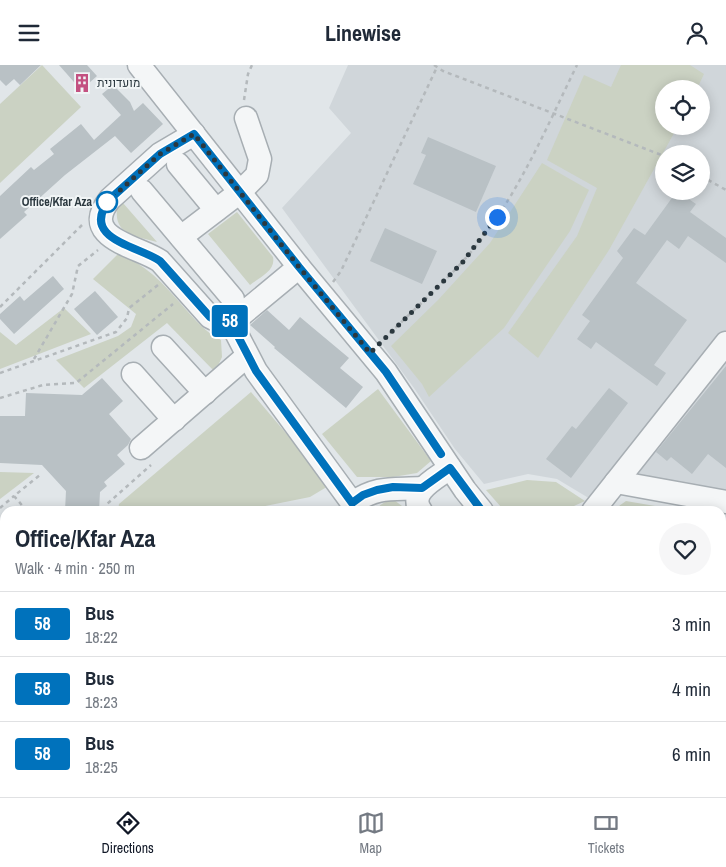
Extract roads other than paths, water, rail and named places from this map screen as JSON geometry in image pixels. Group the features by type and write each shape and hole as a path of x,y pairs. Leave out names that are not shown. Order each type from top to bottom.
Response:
{"street":[{"path":"139,65 405,398 450,468 478,506"},
{"path":"180,237 240,192 257,175 260,159 246,118"},
{"path":"194,134 160,154 104,206 102,225 112,238 122,245 152,255 160,261 210,317 217,321 235,320 299,267"},
{"path":"178,164 216,210"},
{"path":"142,191 233,299"},
{"path":"230,321 256,371 354,506"},
{"path":"596,506 726,343"},
{"path":"163,347 205,393"},
{"path":"141,448 247,356"},
{"path":"133,375 174,419"},
{"path":"356,506 363,495 393,487 421,502 450,468"},
{"path":"616,482 726,502"}],"place":[{"name":"מועדונית","path":"82,83"},
{"name":"Office/Kfar Aza","path":"107,202"}]}
